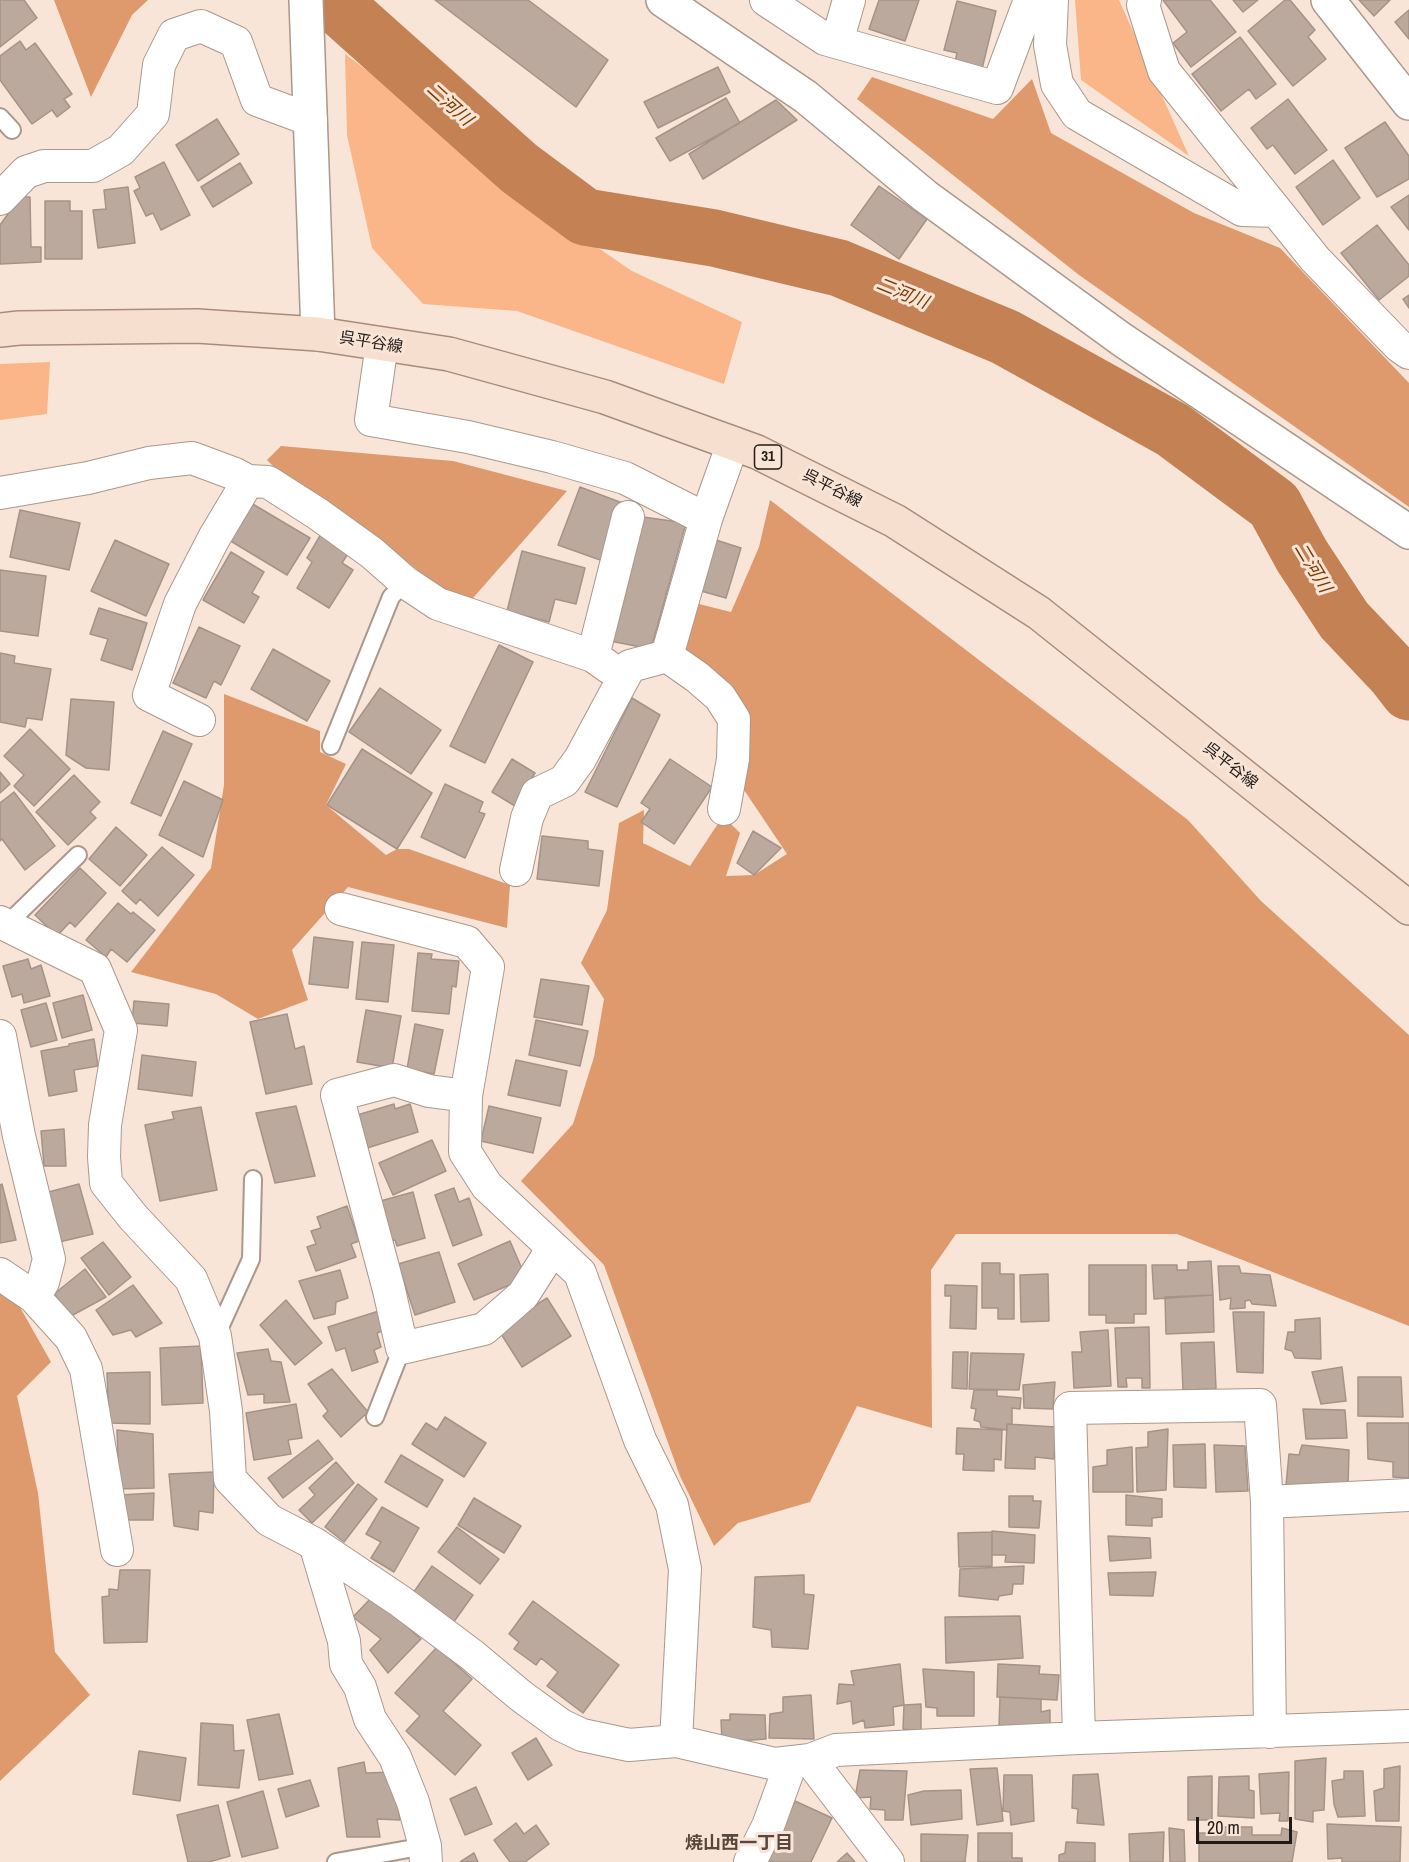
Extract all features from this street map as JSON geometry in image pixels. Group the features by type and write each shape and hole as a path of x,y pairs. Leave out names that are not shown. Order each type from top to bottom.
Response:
{"main road":[{"name":"呉平谷線","path":"0,330 197,326 318,334 449,354 594,394 758,452 895,521 1039,613 1409,908"}],"street":[{"path":"306,0 318,334"},
{"path":"663,0 806,97 925,196 1121,339 1409,532"},
{"path":"766,0 825,39 997,88 1030,0"},
{"path":"837,42 849,0"},
{"path":"1052,0 1050,45 1057,84 1077,114 1242,210 1276,211"},
{"path":"1145,0 1143,5 1164,71 1315,259 1399,346 1409,353"},
{"path":"1328,0 1409,103"},
{"path":"0,199 26,172 44,166 93,166 121,150 153,114 159,65 174,35 201,26 236,42 257,100 311,120"},
{"path":"382,344 371,420 468,437 625,478 706,519"},
{"path":"666,656 706,519 732,443"},
{"path":"0,494 88,478 149,463 192,458 248,481 268,482 372,553 405,582 438,604 592,656 624,676"},
{"path":"199,720 149,695 180,604 214,538 248,481"},
{"path":"592,656 628,517"},
{"path":"516,870 527,818 537,794 564,781 580,759 630,666 666,656 698,677 720,697 734,719 733,759 724,808"},
{"path":"341,909 467,942 488,967 466,1096 465,1152 488,1186 580,1273 640,1440 672,1505 685,1569 676,1741"},
{"path":"3,924 95,969 121,1030 105,1125 106,1184 191,1280 215,1336 226,1411 230,1479 269,1520 315,1544 400,1601 561,1725 582,1735 629,1745 676,1741 775,1764 800,1761 836,1750 1079,1738 1409,1726"},
{"path":"0,1036 19,1136 49,1259 43,1281 34,1297"},
{"path":"466,1096 429,1091 394,1080 337,1095 389,1290 402,1348 484,1329 523,1295 553,1248"},
{"path":"0,1274 34,1297 71,1338 86,1369 117,1550"},
{"path":"1079,1738 1070,1408 1260,1405 1267,1502 1270,1732"},
{"path":"1267,1502 1409,1495"},
{"path":"315,1544 344,1641 345,1664 360,1687 370,1719 395,1757 414,1802 425,1854"},
{"path":"750,1862 800,1761"},
{"path":"800,1761 888,1862"}],"lane":[{"path":"331,746 391,597 405,582"},
{"path":"3,924 78,855"},
{"path":"215,1336 251,1259 253,1179"},
{"path":"375,1417 402,1348"},
{"path":"336,1862 425,1854"}],"shaded area":[{"path":"54,0 148,0 132,15 91,97"},
{"path":"1075,0 1119,0 1189,156 1081,80"},
{"path":"345,54 442,126 525,198 632,271 742,322 724,384 517,311 423,304 372,248 347,135"},
{"path":"872,77 993,119 1032,79 1051,133 1194,213 1280,248 1409,383 1409,507 1079,275 857,99"},
{"path":"50,362 47,414 0,420 0,364"},
{"path":"281,446 453,461 567,491 466,606 373,537 295,488 267,460"},
{"path":"770,500 1188,820 1261,901 1409,1035 1409,1326 1177,1234 956,1234 931,1270 932,1428 857,1406 810,1502 738,1523 714,1546 680,1476 604,1265 521,1181 573,1124 594,1057 604,999 581,963 607,910 619,823 644,810 643,843 690,866 723,816 740,833 726,876 754,875 787,854 740,784 746,742 675,647 691,602 731,612 759,547"},
{"path":"224,694 320,731 320,752 346,764 326,805 386,855 397,849 409,849 510,885 507,928 348,887 292,950 308,1000 258,1019 216,994 131,972 211,868 224,785"},
{"path":"0,1290 17,1302 51,1362 17,1396 38,1493 55,1652 90,1695 0,1781"}],"building":[{"path":"0,0 24,0 37,18 0,47"},
{"path":"435,0 528,0 608,60 576,107"},
{"path":"879,0 919,0 905,41 869,29"},
{"path":"1163,0 1210,0 1236,32 1191,67 1173,43 1187,32"},
{"path":"1233,0 1258,0 1243,12"},
{"path":"1285,0 1290,0 1315,30 1308,37 1326,59 1293,86 1248,31"},
{"path":"1359,0 1390,0 1374,16"},
{"path":"957,1 996,11 982,69 955,62 957,53 944,50"},
{"path":"1409,10 1409,39 1395,22"},
{"path":"1240,37 1276,84 1256,99 1249,89 1221,111 1192,74"},
{"path":"20,41 26,50 35,43 72,94 64,99 70,107 57,117 52,110 32,124 0,80 0,56"},
{"path":"718,67 730,92 658,128 644,102"},
{"path":"726,98 740,123 670,161 656,138"},
{"path":"1288,99 1327,150 1295,174 1273,145 1267,149 1251,128"},
{"path":"776,100 797,120 703,179 689,154"},
{"path":"217,119 239,154 198,181 176,145"},
{"path":"1385,122 1409,156 1409,179 1377,197 1345,148"},
{"path":"1333,160 1360,198 1323,225 1296,187"},
{"path":"164,162 190,215 161,230 153,213 146,216 134,191 140,188 135,177"},
{"path":"240,163 252,183 213,207 201,187"},
{"path":"879,186 927,219 899,259 851,225"},
{"path":"128,187 135,243 98,248 93,210 106,209 104,190"},
{"path":"1409,195 1409,230 1391,207"},
{"path":"20,197 30,197 31,247 41,247 41,262 0,264 0,225"},
{"path":"45,201 70,201 70,211 82,211 82,259 45,259"},
{"path":"1377,225 1409,265 1409,276 1379,300 1341,253"},
{"path":"1409,295 1409,308 1403,299"},
{"path":"580,487 625,504 603,561 558,545"},
{"path":"251,503 310,538 287,575 229,540"},
{"path":"20,510 80,523 69,570 10,557"},
{"path":"636,516 686,523 651,649 610,641"},
{"path":"321,534 349,552 342,563 353,570 329,608 297,588 312,562 307,558"},
{"path":"115,540 169,564 146,616 91,591"},
{"path":"716,540 741,548 726,598 701,591"},
{"path":"522,551 585,568 576,604 555,599 549,622 507,611"},
{"path":"231,552 264,572 252,593 259,597 244,623 203,600"},
{"path":"0,570 46,576 38,636 0,631"},
{"path":"99,608 147,623 132,670 101,660 108,639 90,634"},
{"path":"199,627 240,646 221,685 214,681 206,698 173,683"},
{"path":"499,645 533,662 485,763 450,746"},
{"path":"273,649 330,681 307,721 251,689"},
{"path":"0,653 15,656 14,663 51,669 42,720 27,718 25,727 0,722"},
{"path":"380,688 441,730 411,774 349,732"},
{"path":"632,698 660,715 617,807 585,792"},
{"path":"71,699 114,702 109,770 86,768 66,755"},
{"path":"30,729 70,769 34,806 14,786 24,775 4,756"},
{"path":"163,731 192,744 161,816 131,803"},
{"path":"362,749 432,793 397,849 327,805"},
{"path":"512,759 535,773 515,806 492,792"},
{"path":"670,759 712,787 674,844 641,822 650,809 641,803"},
{"path":"0,772 10,784 0,793"},
{"path":"74,775 100,802 90,812 96,818 68,845 36,812"},
{"path":"184,781 223,800 203,857 159,835"},
{"path":"445,784 483,802 479,812 485,814 465,858 421,837"},
{"path":"14,792 55,846 25,870 2,839 0,841 0,803"},
{"path":"116,827 147,855 120,886 89,859"},
{"path":"753,831 781,848 754,875 737,863"},
{"path":"542,836 588,841 588,849 603,851 599,886 537,879"},
{"path":"162,847 194,875 158,916 140,899 136,904 122,891"},
{"path":"80,868 106,893 75,927 70,922 57,936 35,915"},
{"path":"118,903 155,930 127,962 111,949 106,957 86,940"},
{"path":"314,937 353,942 348,988 309,984"},
{"path":"362,942 394,945 388,1002 356,999"},
{"path":"418,953 432,954 431,959 459,961 456,987 452,986 449,1014 412,1011"},
{"path":"28,959 31,969 41,965 50,996 24,1003 22,994 12,997 3,966"},
{"path":"541,979 589,986 582,1025 534,1017"},
{"path":"83,995 92,1030 62,1038 53,1003"},
{"path":"134,1001 169,1004 167,1026 132,1023"},
{"path":"46,1003 57,1040 31,1047 21,1010"},
{"path":"366,1010 401,1016 392,1068 357,1062"},
{"path":"287,1014 295,1049 304,1046 312,1084 266,1094 250,1022"},
{"path":"536,1020 588,1031 580,1066 529,1055"},
{"path":"415,1024 443,1030 434,1074 407,1069"},
{"path":"94,1039 98,1066 74,1070 77,1091 49,1096 41,1051"},
{"path":"142,1055 196,1062 192,1096 138,1089"},
{"path":"516,1060 567,1071 560,1106 508,1095"},
{"path":"394,1104 395,1109 410,1104 418,1132 364,1149 354,1116"},
{"path":"296,1106 315,1176 275,1183 256,1113"},
{"path":"489,1106 541,1118 533,1153 481,1141"},
{"path":"201,1107 217,1190 160,1201 145,1125 174,1119 172,1112"},
{"path":"64,1129 66,1166 44,1166 41,1131"},
{"path":"432,1140 446,1171 393,1195 379,1163"},
{"path":"2,1184 16,1240 0,1243 0,1185"},
{"path":"79,1184 93,1234 55,1243 41,1194"},
{"path":"454,1188 459,1202 469,1198 482,1235 453,1246 435,1195"},
{"path":"413,1192 425,1238 397,1246 395,1240 388,1242 377,1202"},
{"path":"347,1206 359,1241 351,1244 356,1257 316,1271 307,1247 316,1244 311,1231 321,1228 317,1217"},
{"path":"510,1241 526,1278 474,1300 458,1264"},
{"path":"103,1242 131,1277 109,1295 81,1258"},
{"path":"439,1252 455,1302 415,1315 398,1264"},
{"path":"1211,1261 1213,1295 1154,1299 1152,1265 1177,1265 1177,1270 1188,1270 1188,1262"},
{"path":"982,1263 1000,1263 1000,1274 1014,1274 1014,1319 998,1319 998,1308 982,1308"},
{"path":"1089,1265 1146,1265 1146,1314 1134,1314 1134,1323 1106,1323 1106,1315 1089,1315"},
{"path":"1218,1266 1239,1266 1241,1273 1270,1275 1276,1306 1252,1304 1250,1300 1245,1301 1245,1308 1230,1309 1231,1298 1220,1300"},
{"path":"85,1269 106,1297 71,1316 54,1294"},
{"path":"340,1270 348,1298 336,1302 335,1314 314,1319 299,1281"},
{"path":"1048,1274 1049,1321 1021,1322 1020,1275"},
{"path":"133,1285 162,1323 136,1337 131,1330 113,1335 96,1310"},
{"path":"945,1285 977,1286 976,1329 950,1328 951,1296 945,1296"},
{"path":"1213,1295 1214,1332 1166,1334 1165,1297"},
{"path":"547,1298 571,1336 522,1367 498,1329"},
{"path":"286,1300 322,1343 295,1365 260,1325"},
{"path":"382,1310 388,1329 377,1333 381,1347 374,1350 378,1362 352,1371 345,1348 336,1351 328,1327"},
{"path":"1233,1312 1264,1312 1263,1373 1237,1372"},
{"path":"1320,1318 1321,1359 1295,1358 1292,1351 1285,1349 1288,1332 1295,1332 1295,1320"},
{"path":"1149,1327 1150,1388 1142,1388 1142,1378 1126,1378 1127,1387 1118,1387 1115,1328"},
{"path":"1108,1330 1111,1386 1074,1388 1072,1352 1082,1352 1080,1332"},
{"path":"1214,1342 1216,1389 1183,1390 1181,1343"},
{"path":"201,1346 203,1403 162,1405 160,1348"},
{"path":"268,1349 271,1361 281,1362 290,1402 264,1403 264,1394 248,1395 237,1353"},
{"path":"953,1352 968,1352 967,1389 952,1388"},
{"path":"971,1353 1024,1354 1019,1390 969,1389"},
{"path":"1342,1367 1346,1401 1321,1404 1312,1372"},
{"path":"332,1369 368,1412 341,1437 323,1416 328,1411 308,1384"},
{"path":"150,1372 150,1424 109,1423 107,1373"},
{"path":"1358,1377 1401,1377 1403,1417 1358,1416"},
{"path":"1055,1382 1053,1409 1024,1408 1023,1385"},
{"path":"974,1390 997,1390 997,1396 1021,1398 1020,1409 1012,1408 1012,1424 1007,1424 1007,1430 981,1427 980,1422 974,1420 976,1409 971,1408"},
{"path":"296,1404 302,1438 288,1440 291,1454 254,1460 246,1413"},
{"path":"1303,1409 1345,1410 1347,1438 1306,1439"},
{"path":"445,1417 486,1443 464,1477 412,1444 426,1423 437,1430"},
{"path":"1367,1423 1409,1423 1409,1478 1393,1477 1393,1462 1368,1459"},
{"path":"1007,1424 1056,1427 1054,1459 1035,1457 1035,1469 1005,1468"},
{"path":"957,1428 1002,1430 1001,1460 994,1459 994,1471 963,1470 964,1454 956,1454"},
{"path":"1168,1429 1166,1490 1137,1492 1136,1448 1148,1447 1148,1432"},
{"path":"117,1430 153,1434 154,1488 119,1489"},
{"path":"318,1440 333,1459 283,1498 268,1478"},
{"path":"1205,1444 1206,1488 1174,1487 1173,1445"},
{"path":"1214,1445 1245,1446 1248,1491 1216,1492"},
{"path":"1302,1445 1349,1450 1348,1486 1286,1485 1289,1454 1299,1455"},
{"path":"1132,1447 1133,1492 1093,1492 1093,1467 1107,1465 1107,1450"},
{"path":"401,1455 443,1480 427,1507 385,1482"},
{"path":"336,1462 354,1483 312,1523 299,1510 315,1495 309,1488"},
{"path":"214,1472 213,1513 199,1511 198,1530 174,1526 169,1474"},
{"path":"358,1484 377,1499 344,1542 325,1527"},
{"path":"154,1493 153,1520 120,1520 120,1495"},
{"path":"1126,1495 1162,1499 1162,1517 1152,1518 1152,1526 1126,1525"},
{"path":"1009,1496 1033,1496 1033,1501 1041,1501 1039,1528 1009,1527"},
{"path":"474,1498 521,1526 504,1553 458,1525"},
{"path":"382,1507 419,1528 394,1572 371,1558 381,1542 366,1534"},
{"path":"457,1527 499,1559 480,1584 438,1552"},
{"path":"992,1531 1035,1535 1034,1563 1005,1562 1006,1555 992,1555"},
{"path":"992,1532 992,1566 959,1567 958,1533"},
{"path":"1108,1536 1150,1538 1151,1558 1110,1561"},
{"path":"432,1566 473,1595 453,1623 411,1596"},
{"path":"1024,1566 1023,1584 1013,1584 1012,1594 999,1596 998,1600 959,1596 960,1569"},
{"path":"120,1570 150,1570 147,1642 104,1643 102,1597 109,1596 109,1589 118,1590"},
{"path":"1156,1572 1153,1596 1110,1595 1108,1573"},
{"path":"804,1575 804,1594 814,1595 808,1649 772,1647 771,1630 753,1627 755,1577"},
{"path":"373,1596 421,1639 388,1673 370,1650 381,1639 353,1617"},
{"path":"533,1601 619,1665 583,1713 547,1686 558,1672 541,1658 536,1665 514,1649 519,1642 509,1634"},
{"path":"1020,1616 1023,1658 946,1663 945,1617"},
{"path":"437,1647 472,1679 443,1711 481,1745 455,1775 406,1731 420,1716 395,1693"},
{"path":"900,1664 904,1705 893,1707 894,1725 865,1728 864,1720 853,1724 851,1701 837,1704 839,1684 854,1685 851,1671"},
{"path":"998,1664 1040,1666 1039,1674 1059,1675 1057,1700 997,1697"},
{"path":"923,1669 974,1672 974,1716 937,1716 937,1708 926,1707"},
{"path":"811,1695 814,1739 769,1738 770,1714 783,1712 783,1697"},
{"path":"1000,1697 1041,1699 1041,1712 1050,1710 1050,1735 999,1726"},
{"path":"921,1704 921,1731 903,1729 904,1705"},
{"path":"279,1714 293,1774 259,1780 247,1720"},
{"path":"730,1714 765,1715 766,1739 722,1742 721,1720 730,1720"},
{"path":"201,1723 233,1725 234,1751 244,1750 239,1788 198,1785"},
{"path":"536,1738 552,1765 528,1780 512,1753"},
{"path":"139,1751 186,1758 180,1801 133,1794"},
{"path":"1326,1758 1324,1810 1313,1811 1313,1822 1295,1819 1295,1761"},
{"path":"364,1762 366,1773 393,1772 400,1820 377,1819 380,1837 347,1837 338,1768"},
{"path":"1400,1766 1399,1821 1376,1821 1374,1791 1384,1788 1384,1769"},
{"path":"997,1768 1003,1821 977,1825 970,1769"},
{"path":"860,1770 907,1771 903,1820 885,1820 885,1810 870,1809 871,1797 855,1798"},
{"path":"1344,1771 1363,1771 1365,1816 1338,1817 1334,1804 1332,1781 1344,1779"},
{"path":"1289,1772 1288,1821 1279,1821 1280,1813 1261,1814 1259,1774"},
{"path":"1098,1774 1104,1825 1077,1823 1078,1809 1072,1808 1073,1775"},
{"path":"1004,1775 1032,1775 1034,1821 1011,1825 1010,1812 1003,1811"},
{"path":"1212,1776 1212,1820 1188,1820 1188,1777"},
{"path":"1249,1776 1249,1790 1254,1791 1254,1818 1218,1816 1219,1777"},
{"path":"310,1780 319,1806 286,1817 278,1789"},
{"path":"476,1787 492,1824 465,1835 450,1799"},
{"path":"961,1790 962,1819 911,1825 908,1795 924,1791"},
{"path":"263,1791 278,1848 242,1857 227,1802"},
{"path":"795,1801 832,1818 811,1862 767,1860"},
{"path":"218,1805 230,1856 209,1862 188,1862 177,1815"},
{"path":"516,1823 524,1834 536,1825 549,1844 525,1862 510,1862 494,1840"},
{"path":"1327,1824 1401,1827 1400,1862 1342,1862 1342,1858 1328,1859"},
{"path":"1219,1827 1252,1827 1252,1835 1281,1835 1282,1828 1297,1832 1292,1862 1199,1862 1199,1833 1218,1833"},
{"path":"1169,1828 1184,1830 1185,1862 1170,1862"},
{"path":"1164,1832 1163,1862 1130,1862 1129,1834"},
{"path":"978,1833 1012,1833 1012,1858 1022,1858 1022,1862 978,1862"},
{"path":"921,1834 968,1835 965,1862 921,1862"},
{"path":"1066,1842 1095,1843 1095,1862 1059,1862 1059,1855 1065,1853"},
{"path":"474,1853 478,1862 460,1862"},
{"path":"847,1853 855,1862 837,1862"}],"waterway":[{"name":"二河川","path":"331,0 519,168 585,217 714,238 839,268 1005,337 1173,430 1274,505 1302,556 1344,620 1409,692"}],"district":[{"name":"焼山西一丁目","path":"739,1844"}]}
